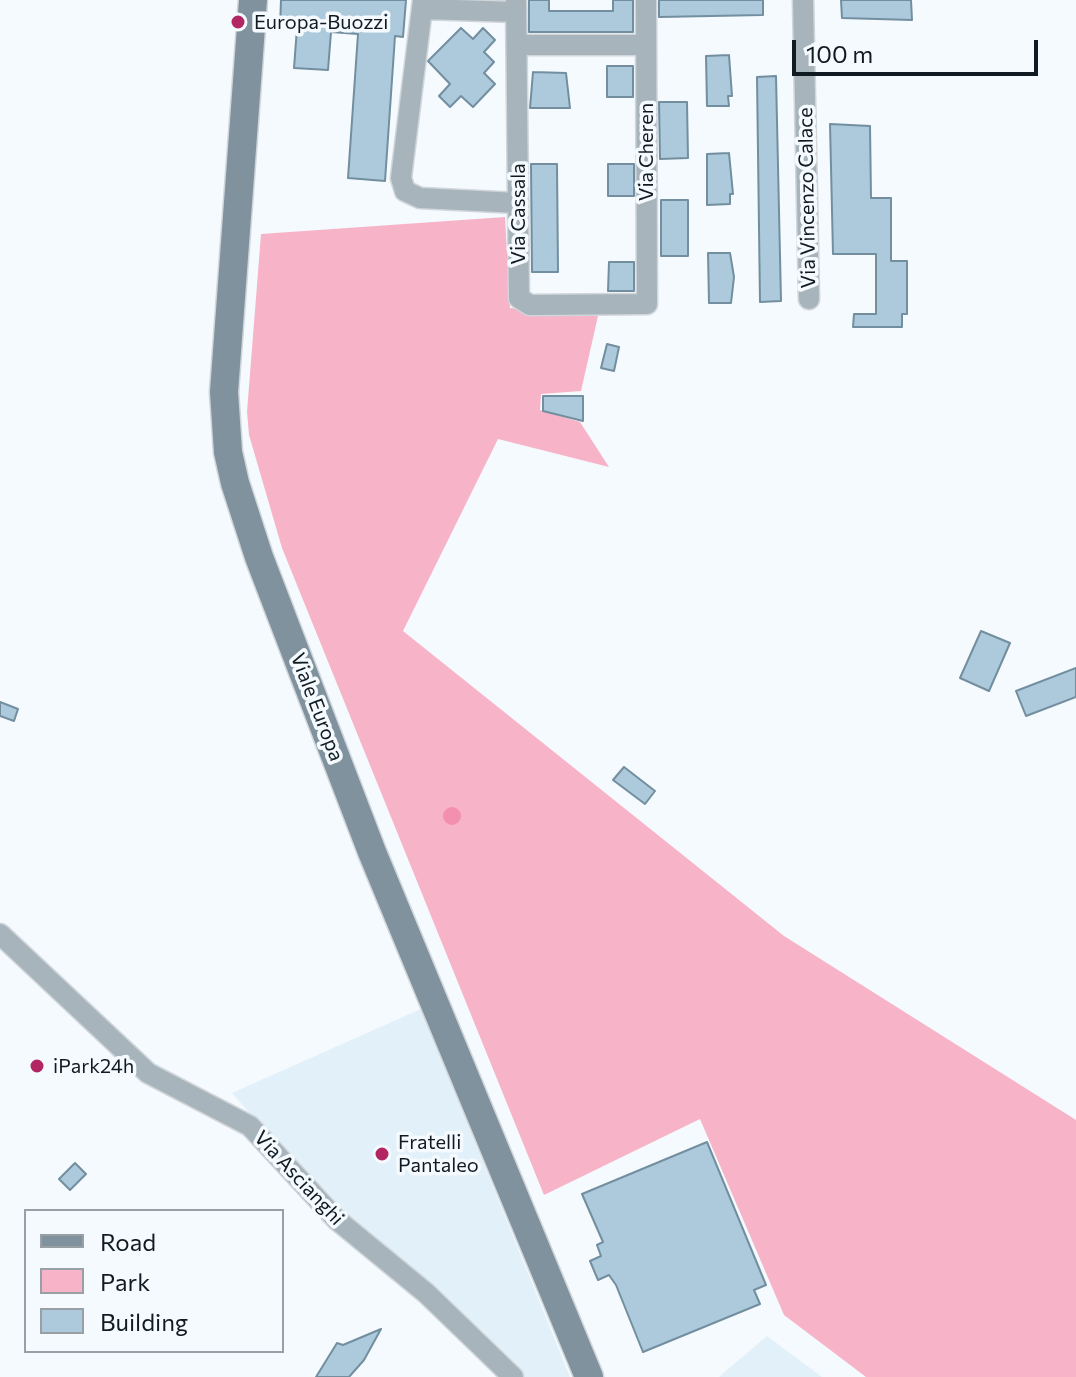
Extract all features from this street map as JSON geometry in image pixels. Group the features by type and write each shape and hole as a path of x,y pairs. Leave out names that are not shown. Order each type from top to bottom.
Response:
{"main road":[{"name":"Viale Europa","path":"253,0 224,392 227,440 235,483 259,557 372,852 589,1377"}],"street":[{"name":"Via Cheren","path":"646,0 647,304"},
{"name":"Via Vincenzo Calace","path":"803,0 809,299"},
{"path":"516,6 423,4 401,178 405,191 420,198 518,203"},
{"name":"Via Cassala","path":"516,6 519,298 530,305 647,304"},
{"path":"517,45 646,45"},
{"name":"Via Ascianghi","path":"0,934 148,1073 250,1126 336,1219 426,1293 513,1377"}],"shaded area":[{"path":"452,807 461,816 452,825 443,816"},
{"name":"Fratelli Pantaleo","path":"421,1009 570,1377 522,1377 338,1214 232,1093"},
{"path":"767,1336 822,1377 719,1377"}],"green space":[{"path":"505,217 510,308 598,316 581,391 541,394 540,410 580,422 609,467 498,439 403,631 784,936 1076,1120 1076,1377 866,1377 784,1315 700,1119 544,1195 282,548 249,435 247,412 261,234"}],"building":[{"path":"281,0 406,0 403,37 395,36 385,181 348,178 358,34 331,32 328,70 294,68 297,28 280,27"},
{"path":"529,0 549,0 549,11 613,11 613,0 633,0 633,32 529,32"},
{"path":"659,0 763,0 763,15 659,17"},
{"path":"841,0 911,0 912,20 842,18"},
{"path":"461,28 473,39 483,28 495,40 484,52 494,62 484,73 495,84 473,107 461,96 450,107 439,96 450,84 428,61"},
{"path":"729,55 732,96 728,96 729,106 707,106 706,56"},
{"path":"607,66 633,66 633,97 607,97"},
{"path":"533,72 566,73 570,108 530,108"},
{"path":"776,76 781,301 760,302 757,77"},
{"path":"659,102 687,102 688,158 660,159"},
{"path":"830,124 870,126 871,198 891,198 891,261 907,261 907,314 902,314 902,327 853,327 854,314 876,314 876,254 833,254"},
{"path":"729,153 733,194 730,194 730,204 707,205 707,154"},
{"path":"531,164 557,164 558,272 532,272"},
{"path":"608,164 634,164 634,196 608,196"},
{"path":"661,200 688,200 688,256 661,256"},
{"path":"708,253 730,253 734,277 731,303 709,303"},
{"path":"609,262 634,262 634,291 608,291"},
{"path":"607,344 619,347 614,371 601,368"},
{"path":"543,396 583,396 583,421 543,411"},
{"path":"981,631 1010,643 989,691 960,678"},
{"path":"1076,668 1076,697 1026,716 1016,691"},
{"path":"0,702 18,709 14,721 0,716"},
{"path":"624,767 655,791 645,804 613,780"},
{"path":"707,1142 766,1285 754,1290 760,1304 643,1352 616,1285 609,1275 598,1280 590,1261 601,1256 597,1245 603,1242 582,1194"},
{"path":"75,1163 86,1174 70,1190 59,1179"},
{"path":"381,1329 364,1360 349,1377 316,1377 337,1343 343,1345"}],"place":[{"name":"Europa-Buozzi","path":"238,22"},
{"name":"iPark24h","path":"37,1066"},
{"name":"Fratelli Pantaleo","path":"382,1154"}]}
